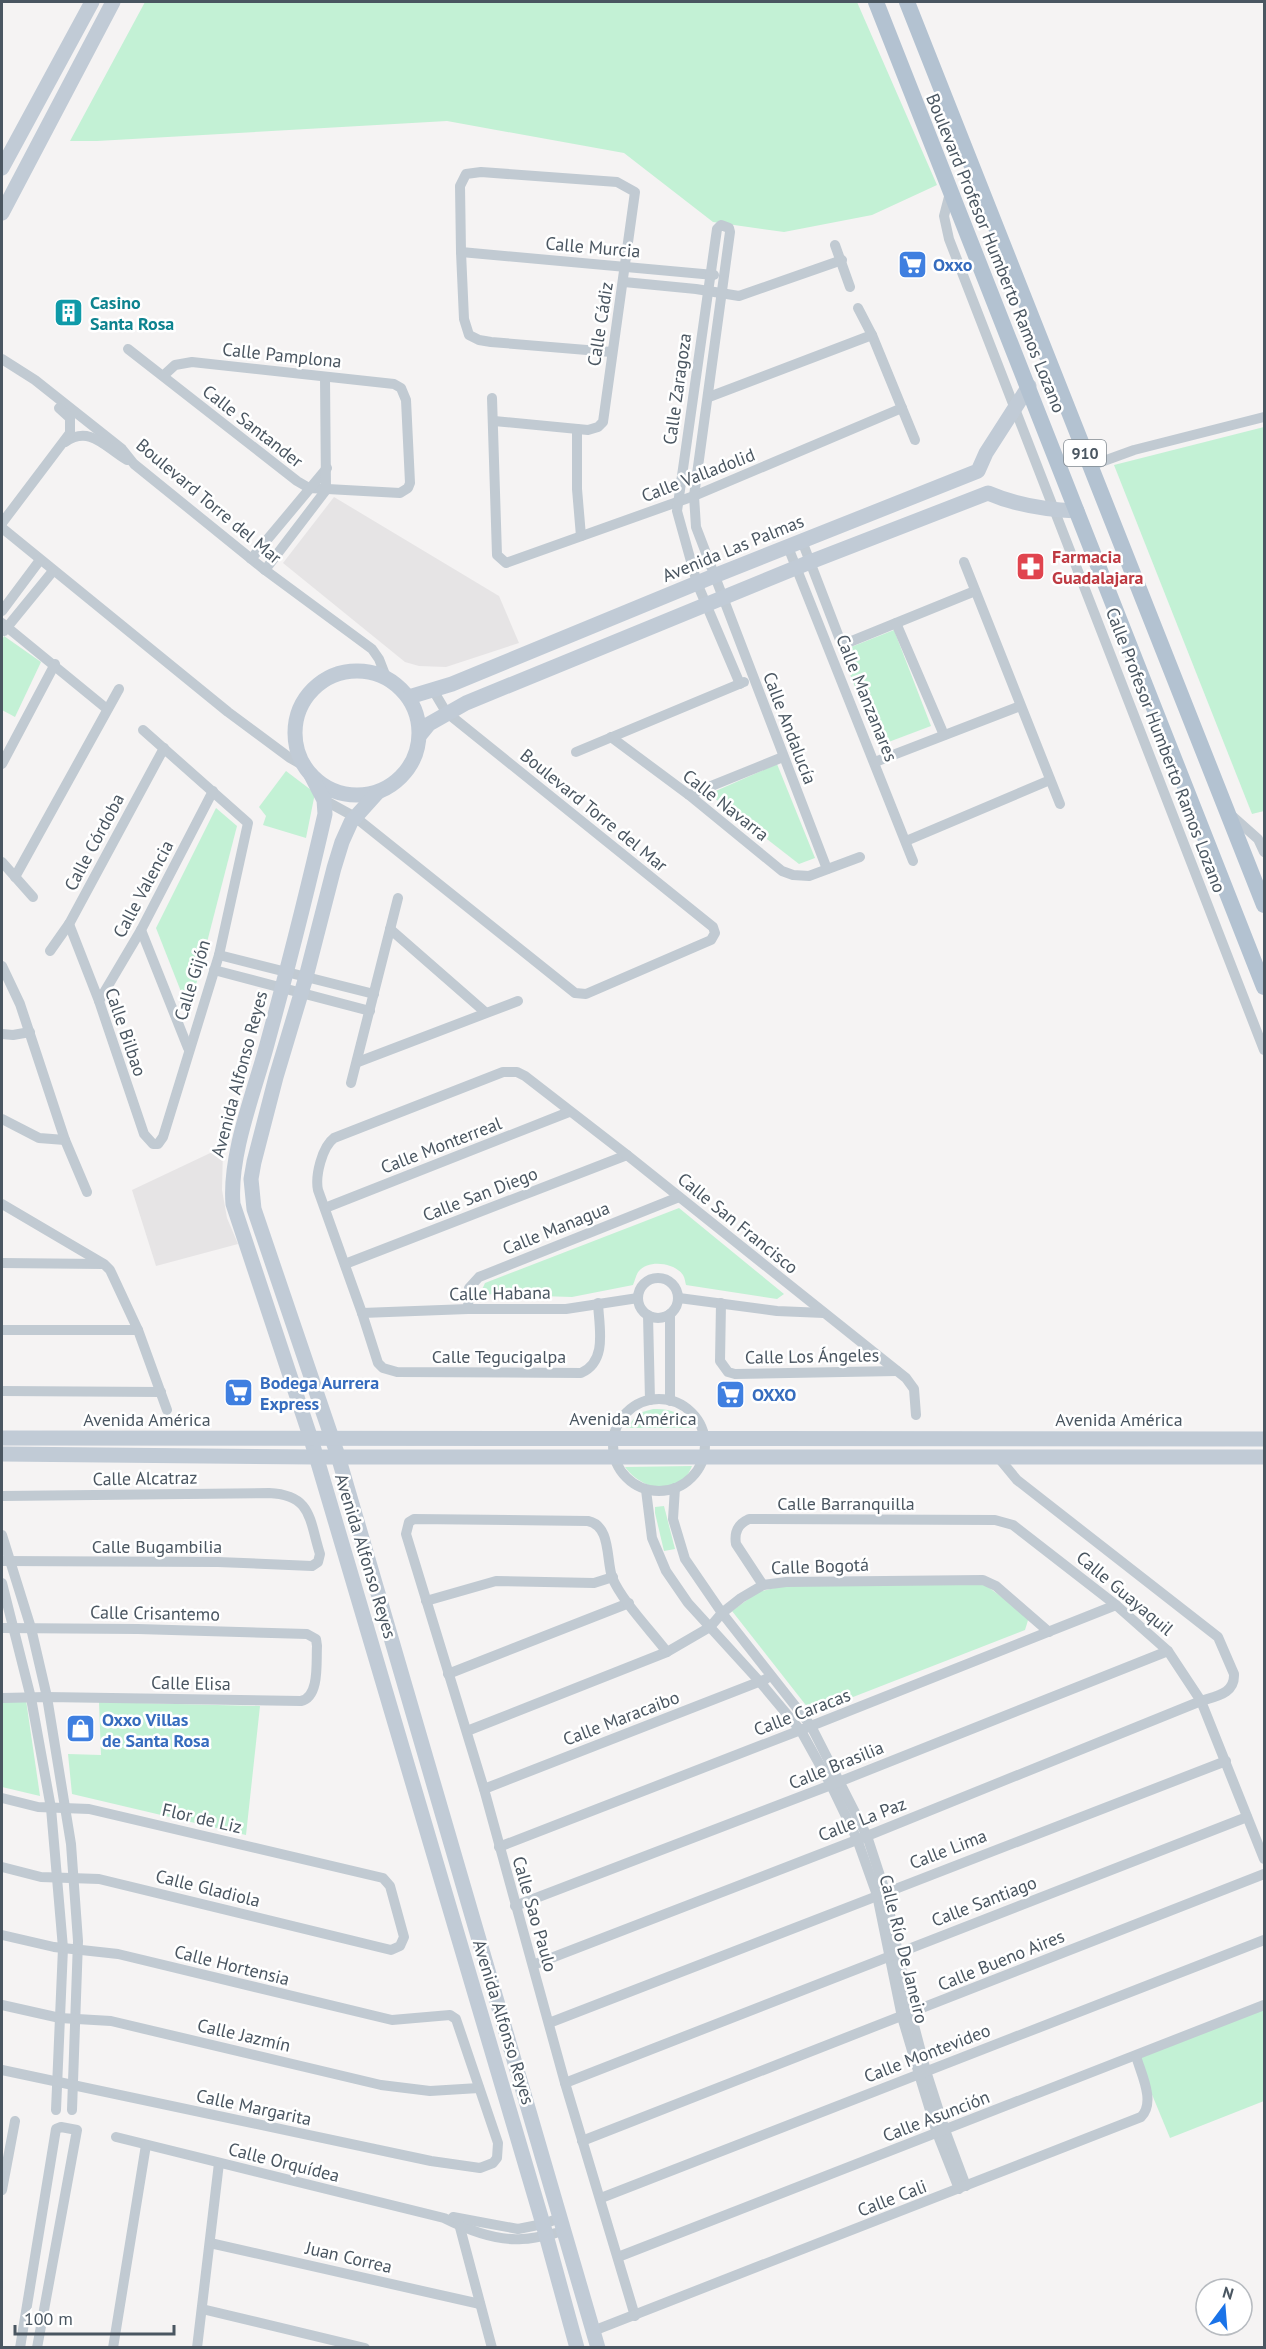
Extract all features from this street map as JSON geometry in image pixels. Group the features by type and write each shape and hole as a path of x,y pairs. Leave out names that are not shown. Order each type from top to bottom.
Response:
{"main road":[{"name":"Boulevard Profesor Humberto Ramos Lozano","path":"876,2 1264,987"},
{"name":"Boulevard Profesor Humberto Ramos Lozano","path":"907,2 1264,904"},
{"path":"950,193 953,184 961,179 970,178 979,183"},
{"path":"1079,518 1100,544 1122,604 1132,608 1145,603"}],"street":[{"path":"2,168 92,2"},
{"path":"2,213 113,2"},
{"name":"Calle Cádiz","path":"460,252 460,186 466,174 481,172 617,182 635,192 624,282 611,352 605,416 601,425 594,429 576,429"},
{"name":"Calle Profesor Humberto Ramos Lozano","path":"950,193 944,216 945,228 1264,1050"},
{"name":"Calle Zaragoza","path":"698,583 678,519 677,502 717,232 719,226 724,225 729,228 730,235 720,294 709,397 694,496 695,520 714,576"},
{"path":"835,245 850,288"},
{"path":"460,252 464,319 469,335 491,342 611,352"},
{"name":"Calle Murcia","path":"460,252 723,276"},
{"name":"Calle Murcia","path":"624,282 739,296 842,260"},
{"path":"858,308 872,334 915,440"},
{"path":"709,397 872,334"},
{"name":"Calle Santander","path":"128,349 309,488 400,493 408,488"},
{"name":"Boulevard Torre del Mar","path":"2,359 35,380 122,449 134,465 250,559 372,650 380,659 386,677"},
{"name":"Calle Pamplona","path":"163,376 175,365 192,362 387,383 401,387 406,400 411,477 408,488"},
{"path":"2,523 64,442 71,428 70,418 18,371"},
{"path":"265,570 326,490 325,377"},
{"path":"1029,386 1013,407 978,471 988,493 1008,502 1054,510 1079,518"},
{"path":"492,398 494,422 576,429 577,489 581,536"},
{"name":"Calle Valladolid","path":"494,422 497,555 503,562 511,563 694,496 902,408"},
{"path":"1090,466 1134,450 1264,417"},
{"path":"64,442 78,435 88,436 134,465"},
{"path":"250,559 327,468"},
{"name":"Avenida Las Palmas","path":"409,697 433,690 978,471"},
{"path":"420,735 429,724 446,712 803,565 988,493"},
{"path":"283,520 296,530"},
{"path":"2,528 228,712 308,771 325,786 342,794 360,795 378,792 394,784 408,770 417,754 420,722 409,697 399,686 386,677 369,671 350,670 324,680 305,698 297,714 294,732 297,750 308,771 324,800 355,816"},
{"path":"802,541 803,565"},
{"path":"788,546 803,565"},
{"path":"2,611 40,561"},
{"path":"964,562 1060,804"},
{"name":"Calle Manzanares","path":"803,565 842,645 896,623"},
{"name":"Calle Manzanares","path":"803,565 914,861"},
{"path":"53,571 4,628 55,664 107,710"},
{"name":"Calle Andalucía","path":"714,576 827,869"},
{"name":"Calle Andalucía","path":"698,583 740,684"},
{"path":"944,735 896,623 975,591"},
{"path":"1118,670 1137,662"},
{"path":"2,764 55,664"},
{"path":"576,752 753,678"},
{"path":"15,877 119,689"},
{"name":"Boulevard Torre del Mar","path":"355,816 571,991 580,995 711,940 715,933 713,927 446,712 433,690"},
{"path":"875,762 1020,705"},
{"path":"143,730 213,791"},
{"name":"Calle Navarra","path":"611,737 689,795 783,871 801,877 860,857"},
{"name":"Calle Córdoba","path":"50,951 69,924 164,748"},
{"path":"689,795 783,757"},
{"path":"906,841 1050,780"},
{"name":"Calle Gijón","path":"158,1144 219,955 248,823 213,791"},
{"name":"Calle Valencia","path":"99,1001 141,930 213,791"},
{"name":"Avenida Alfonso Reyes","path":"378,792 355,816 342,842 334,868 251,1179 254,1209 338,1456 598,2348"},
{"name":"Avenida Alfonso Reyes","path":"324,800 325,814 286,972 236,1154 232,1185 233,1204 311,1438 545,2230 577,2348"},
{"path":"1229,814 1258,839 1264,852"},
{"path":"2,862 33,897"},
{"path":"351,1083 398,898"},
{"name":"Calle Bilbao","path":"69,924 99,1001 144,1134 153,1144 158,1144"},
{"path":"390,929 485,1012"},
{"path":"141,930 188,1048"},
{"path":"219,955 374,994"},
{"path":"2,966 13,986 65,1140 87,1192"},
{"path":"214,970 370,1011"},
{"path":"358,1062 518,1001"},
{"path":"2,1034 30,1032"},
{"name":"Calle San Francisco","path":"325,1208 317,1185 326,1146 334,1138 503,1072 517,1072 627,1155 897,1371 912,1384 916,1415"},
{"name":"Calle Monterreal","path":"325,1208 569,1112"},
{"path":"2,1119 39,1138 65,1140"},
{"path":"245,1123 263,1128"},
{"name":"Calle San Diego","path":"345,1264 627,1155"},
{"name":"Calle Managua","path":"468,1309 469,1288 479,1277 679,1197"},
{"path":"2,1204 104,1264 115,1277 138,1330 167,1410"},
{"path":"325,1208 362,1312"},
{"path":"2,1263 104,1264"},
{"path":"648,1315 663,1317 670,1314 678,1304 679,1298 674,1285 662,1278 655,1278 643,1285 638,1298 639,1305 648,1315 650,1400"},
{"name":"Calle Habana","path":"362,1312 566,1308 638,1298"},
{"path":"679,1298 777,1311 824,1313"},
{"name":"Calle Tegucigalpa","path":"362,1312 378,1363 389,1371 581,1373 591,1369 599,1353 598,1303"},
{"name":"Calle Los Ángeles","path":"721,1303 720,1360 728,1372 735,1374 897,1371"},
{"path":"670,1314 670,1401"},
{"path":"2,1330 138,1330"},
{"path":"650,1372 670,1372"},
{"path":"2,1392 161,1392"},
{"path":"650,1400 670,1401 686,1408 698,1421 704,1438 704,1456 693,1476 675,1488 660,1491 646,1490 625,1477 614,1456 613,1437 617,1424 637,1405 650,1400"},
{"name":"Avenida América","path":"2,1438 1264,1439"},
{"path":"978,1438 978,1457"},
{"name":"Avenida América","path":"2,1454 316,1457 1264,1457"},
{"name":"Calle La Paz","path":"533,1965 862,1837 1201,1701 1224,1694 1232,1686 1234,1679 1218,1637 1017,1480 998,1457"},
{"name":"Calle Río De Janeiro","path":"675,1488 673,1519 685,1559 765,1679 806,1729 862,1837 881,1893 907,2015 923,2072 941,2132 963,2188"},
{"name":"Calle Río De Janeiro","path":"646,1490 652,1538 666,1571 688,1603 765,1679"},
{"name":"Calle Alcatraz","path":"2,1496 269,1493 289,1495 304,1506 320,1554 318,1562 312,1566"},
{"name":"Calle Sao Paulo","path":"613,1577 603,1532 597,1524 588,1521 414,1519 409,1522 406,1534 484,1789 565,2083 635,2316"},
{"name":"Calle Barranquilla","path":"763,1585 736,1544 735,1536 740,1526 749,1520 995,1520 1020,1530"},
{"name":"Calle Guayaquil","path":"1020,1530 1116,1605 1168,1651 1201,1701 1264,1859"},
{"path":"2,1535 6,1562 31,1628 47,1697 66,1807 74,1879 77,1948 72,2110"},
{"path":"666,1571 685,1559"},
{"name":"Calle Bugambilia","path":"6,1562 312,1566"},
{"path":"426,1601 496,1581 594,1583 613,1577 629,1603 668,1653"},
{"name":"Calle Bogotá","path":"467,1731 668,1653 710,1627 722,1613 763,1585 786,1582 983,1580 996,1586 1049,1632"},
{"path":"2,1583 31,1698 51,1808 63,1948 56,2110"},
{"path":"448,1674 629,1603"},
{"name":"Calle Caracas","path":"499,1847 806,1729 1116,1605"},
{"name":"Calle Crisantemo","path":"2,1628 172,1629 307,1634"},
{"name":"Calle Elisa","path":"2,1698 306,1700 313,1689 317,1646 316,1639 307,1634"},
{"name":"Calle Brasilia","path":"515,1906 836,1783 1168,1651"},
{"name":"Calle Maracaibo","path":"484,1789 765,1679"},
{"name":"Calle Lima","path":"549,2023 1226,1761"},
{"name":"Flor de Liz","path":"2,1798 38,1807 89,1809 378,1876 390,1886 404,1938 403,1942"},
{"name":"Calle Santiago","path":"565,2083 1247,1817"},
{"name":"Calle Gladiola","path":"2,1867 41,1877 99,1879 391,1950 403,1942"},
{"name":"Calle Bueno Aires","path":"582,2141 1264,1874"},
{"name":"Calle Hortensia","path":"2,1935 63,1948 118,1954 392,2020 408,2020 441,2014 453,2017 479,2088"},
{"name":"Calle Montevideo","path":"601,2198 1264,1940"},
{"name":"Calle Jazmín","path":"2,2005 60,2018 111,2020 381,2085 430,2091 479,2088"},
{"name":"Calle Asunción","path":"618,2257 1264,2005"},
{"name":"Calle Cali","path":"593,2331 1141,2117 1148,2108 1149,2100 1136,2056"},
{"name":"Calle Margarita","path":"2,2070 432,2161 480,2168 487,2167 497,2158 498,2143 479,2088"},
{"path":"2,2190 5,2151 15,2121"},
{"path":"20,2348 56,2129 59,2127 77,2130 36,2348"},
{"name":"Calle Orquídea","path":"116,2137 459,2221 518,2229 545,2230 562,2224"},
{"path":"113,2348 146,2145"},
{"path":"197,2348 219,2163"},
{"path":"459,2221 492,2348"},
{"name":"Juan Correa","path":"210,2243 480,2304"},
{"path":"202,2310 365,2348"}],"shaded area":[{"path":"334,497 499,596 519,643 446,667 419,666 405,662 283,563"},
{"path":"223,1147 222,1190 227,1218 238,1244 156,1266 132,1190"}],"green space":[{"path":"145,2 857,2 937,185 872,215 784,232 713,222 624,153 447,121 70,141"},
{"path":"1264,427 1264,811 1252,814 1114,465"},
{"path":"894,630 931,726 878,746 841,651"},
{"path":"4,636 41,662 15,717 2,710 2,640"},
{"path":"777,764 815,858 799,864 709,794"},
{"path":"286,771 315,793 306,838 263,825 266,816 259,807"},
{"path":"216,808 237,826 189,1012 156,928"},
{"path":"679,1208 784,1294 777,1299 686,1285 684,1276 679,1271 668,1265 655,1264 643,1267 637,1274 633,1285 572,1297 480,1294 485,1283"},
{"path":"653,1409 676,1412 692,1428 626,1428 639,1413"},
{"path":"692,1466 686,1477 678,1484 661,1488 637,1479 625,1467"},
{"path":"664,1506 675,1549 664,1551 655,1507"},
{"path":"984,1584 1029,1617 1025,1630 812,1713 732,1611 758,1592 783,1586"},
{"path":"26,1700 40,1796 2,1787 2,1701"},
{"path":"99,1702 260,1706 246,1835 72,1794 68,1754 101,1755"},
{"path":"1264,2005 1264,2101 1170,2138 1136,2056"}],"place":[{"name":"Oxxo","path":"912,264"},
{"name":"Casino Santa Rosa","path":"69,312"},
{"name":"Farmacia Guadalajara","path":"1031,566"},
{"name":"Bodega Aurrera Express","path":"239,1392"},
{"name":"OXXO","path":"731,1394"},
{"name":"Oxxo Villas de Santa Rosa","path":"81,1729"}]}
